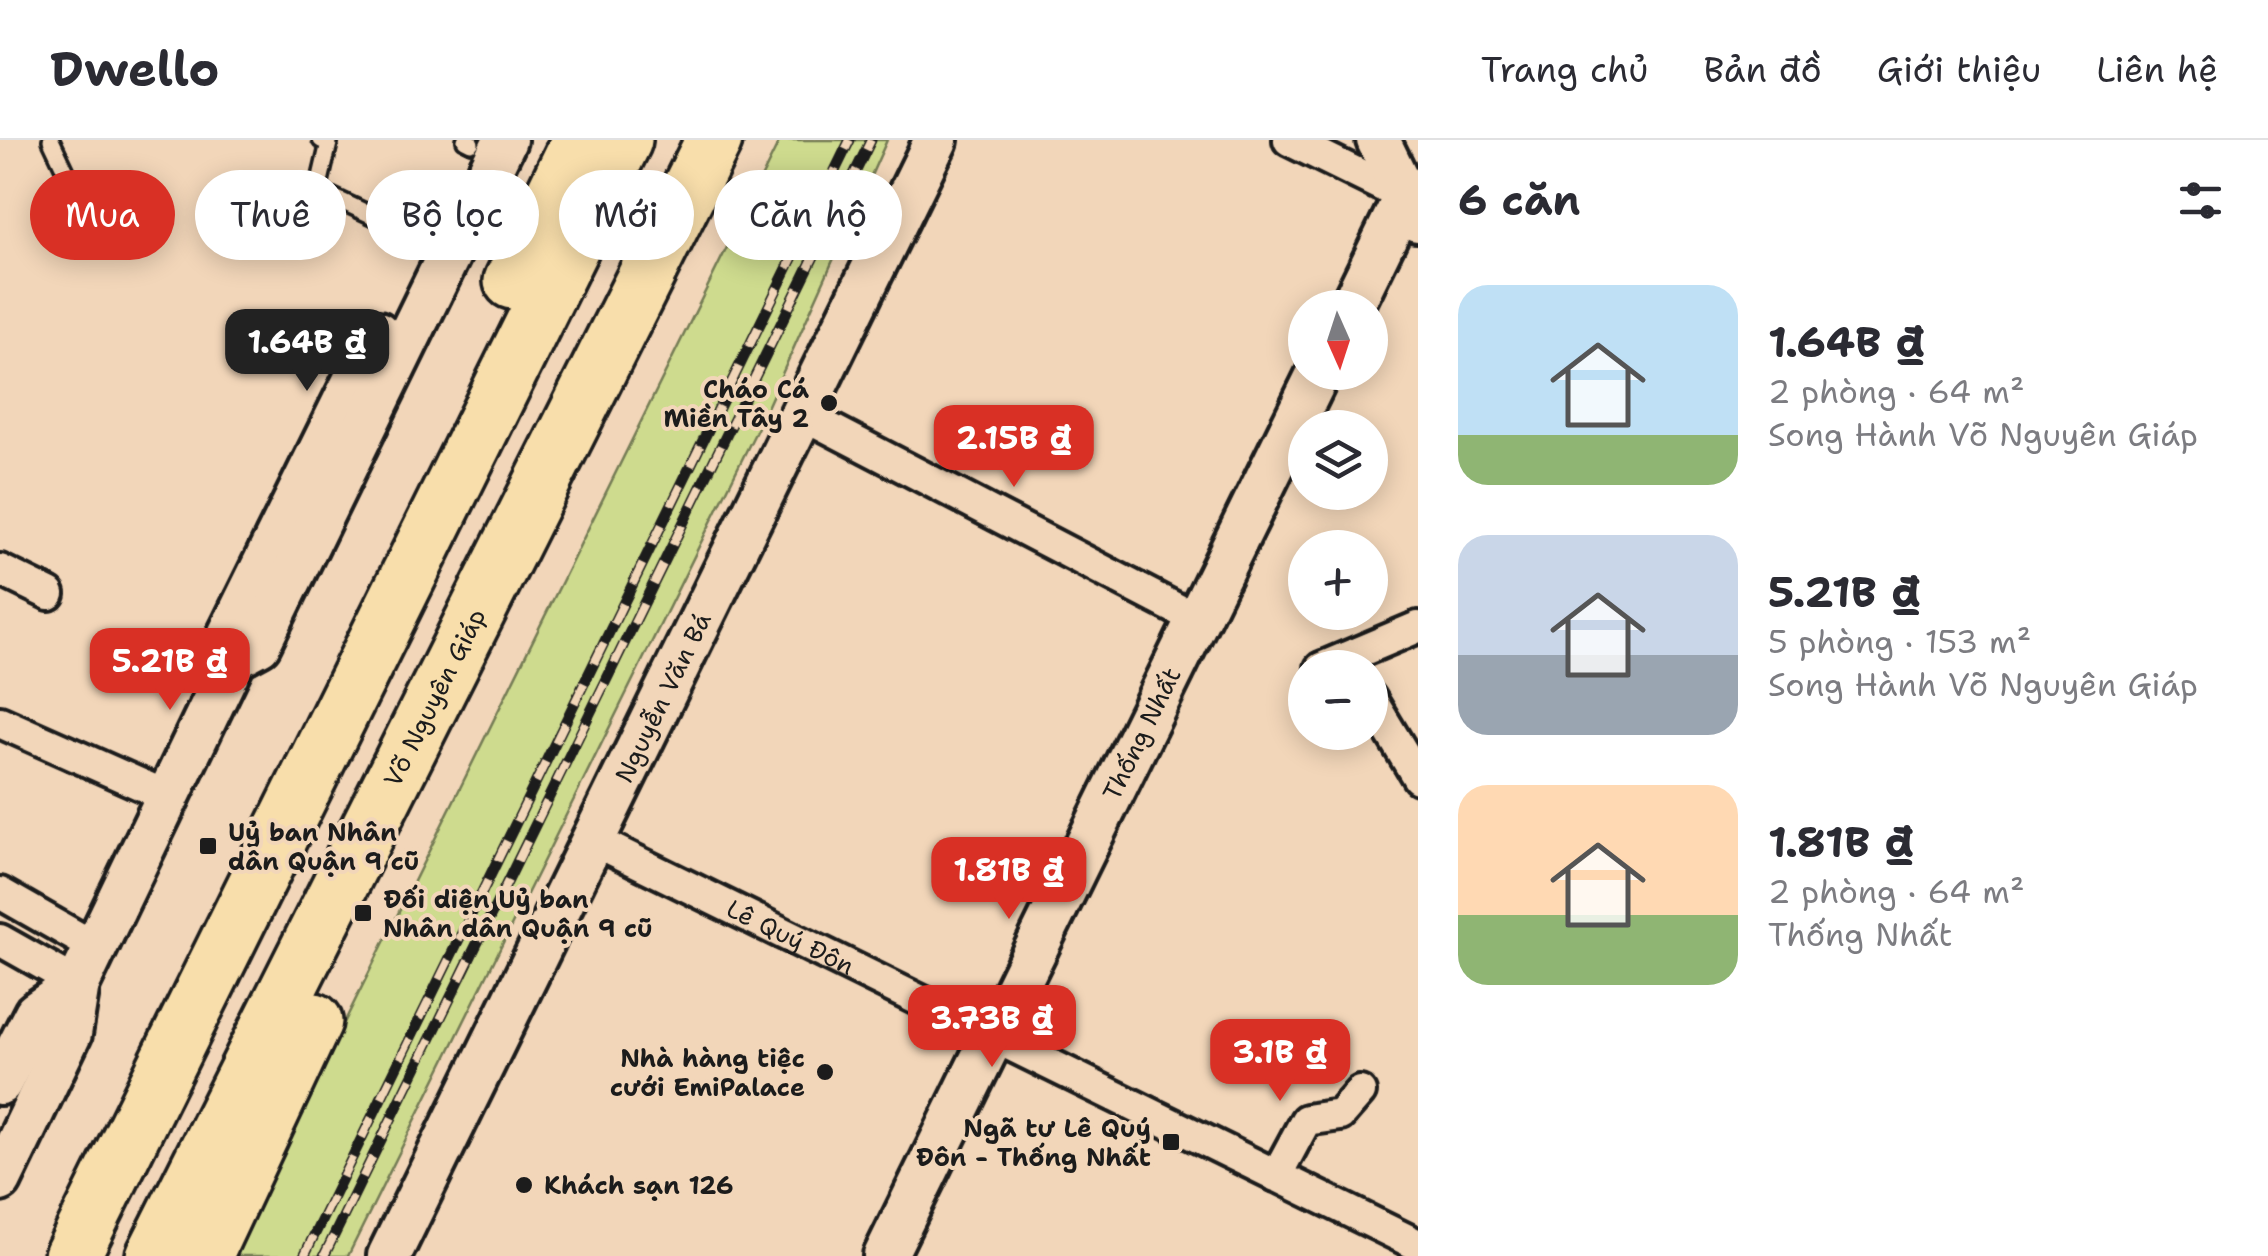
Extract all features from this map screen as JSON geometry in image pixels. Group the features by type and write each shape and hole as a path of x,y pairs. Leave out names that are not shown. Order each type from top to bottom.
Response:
{"highway":[{"path":"31,1256 309,702 580,140"},
{"path":"72,1256 624,140"},
{"name":"Võ Nguyên Giáp","path":"154,1256 714,140"},
{"name":"Võ Nguyên Giáp","path":"204,1256 249,1166 376,884 749,140"},
{"path":"323,922 376,884"},
{"path":"244,1083 249,1166"}],"main road":[{"name":"Nguyễn Văn Bá","path":"389,1256 936,140"},
{"path":"1362,290 1412,210 1378,140"},
{"path":"462,170 478,141"},
{"path":"0,1180 70,1034 88,966 235,658 258,644 478,141"},
{"path":"235,658 229,635 414,260"},
{"name":"Thống Nhất","path":"885,1256 1310,390"},
{"path":"0,1084 36,1013 88,966"}],"street":[{"path":"1289,140 1412,210"},
{"path":"802,414 1198,620"},
{"path":"0,570 49,594"},
{"path":"1375,650 1418,627"},
{"path":"0,722 171,798"},
{"path":"1388,728 1418,778"},
{"name":"Lê Quý Đôn","path":"593,840 1418,1246"},
{"path":"0,893 88,966"},
{"path":"0,940 88,966"},
{"path":"1276,1176 1304,1122 1340,1115 1360,1092"}],"lane":[{"path":"51,140 65,170"},
{"path":"322,140 329,143 318,190 366,213"}],"green space":[{"path":"780,140 887,140 874,170 765,170"},
{"path":"721,260 833,260 760,423 348,1256 229,1256"}],"railway":[{"path":"304,1256 850,140"},
{"path":"324,1256 871,140"}],"place":[{"name":"Cháo Cá Miền Tây 2","path":"829,403"},
{"name":"Uỷ ban Nhân dân Quận 9 cũ","path":"208,846"},
{"name":"Đối diện Uỷ ban Nhân dân Quận 9 cũ","path":"363,913"},
{"name":"Nhà hàng tiệc cưới EmiPalace","path":"825,1072"},
{"name":"Ngã tư Lê Quý Đôn - Thống Nhất","path":"1171,1142"},
{"name":"Khách sạn 126","path":"524,1185"}]}
